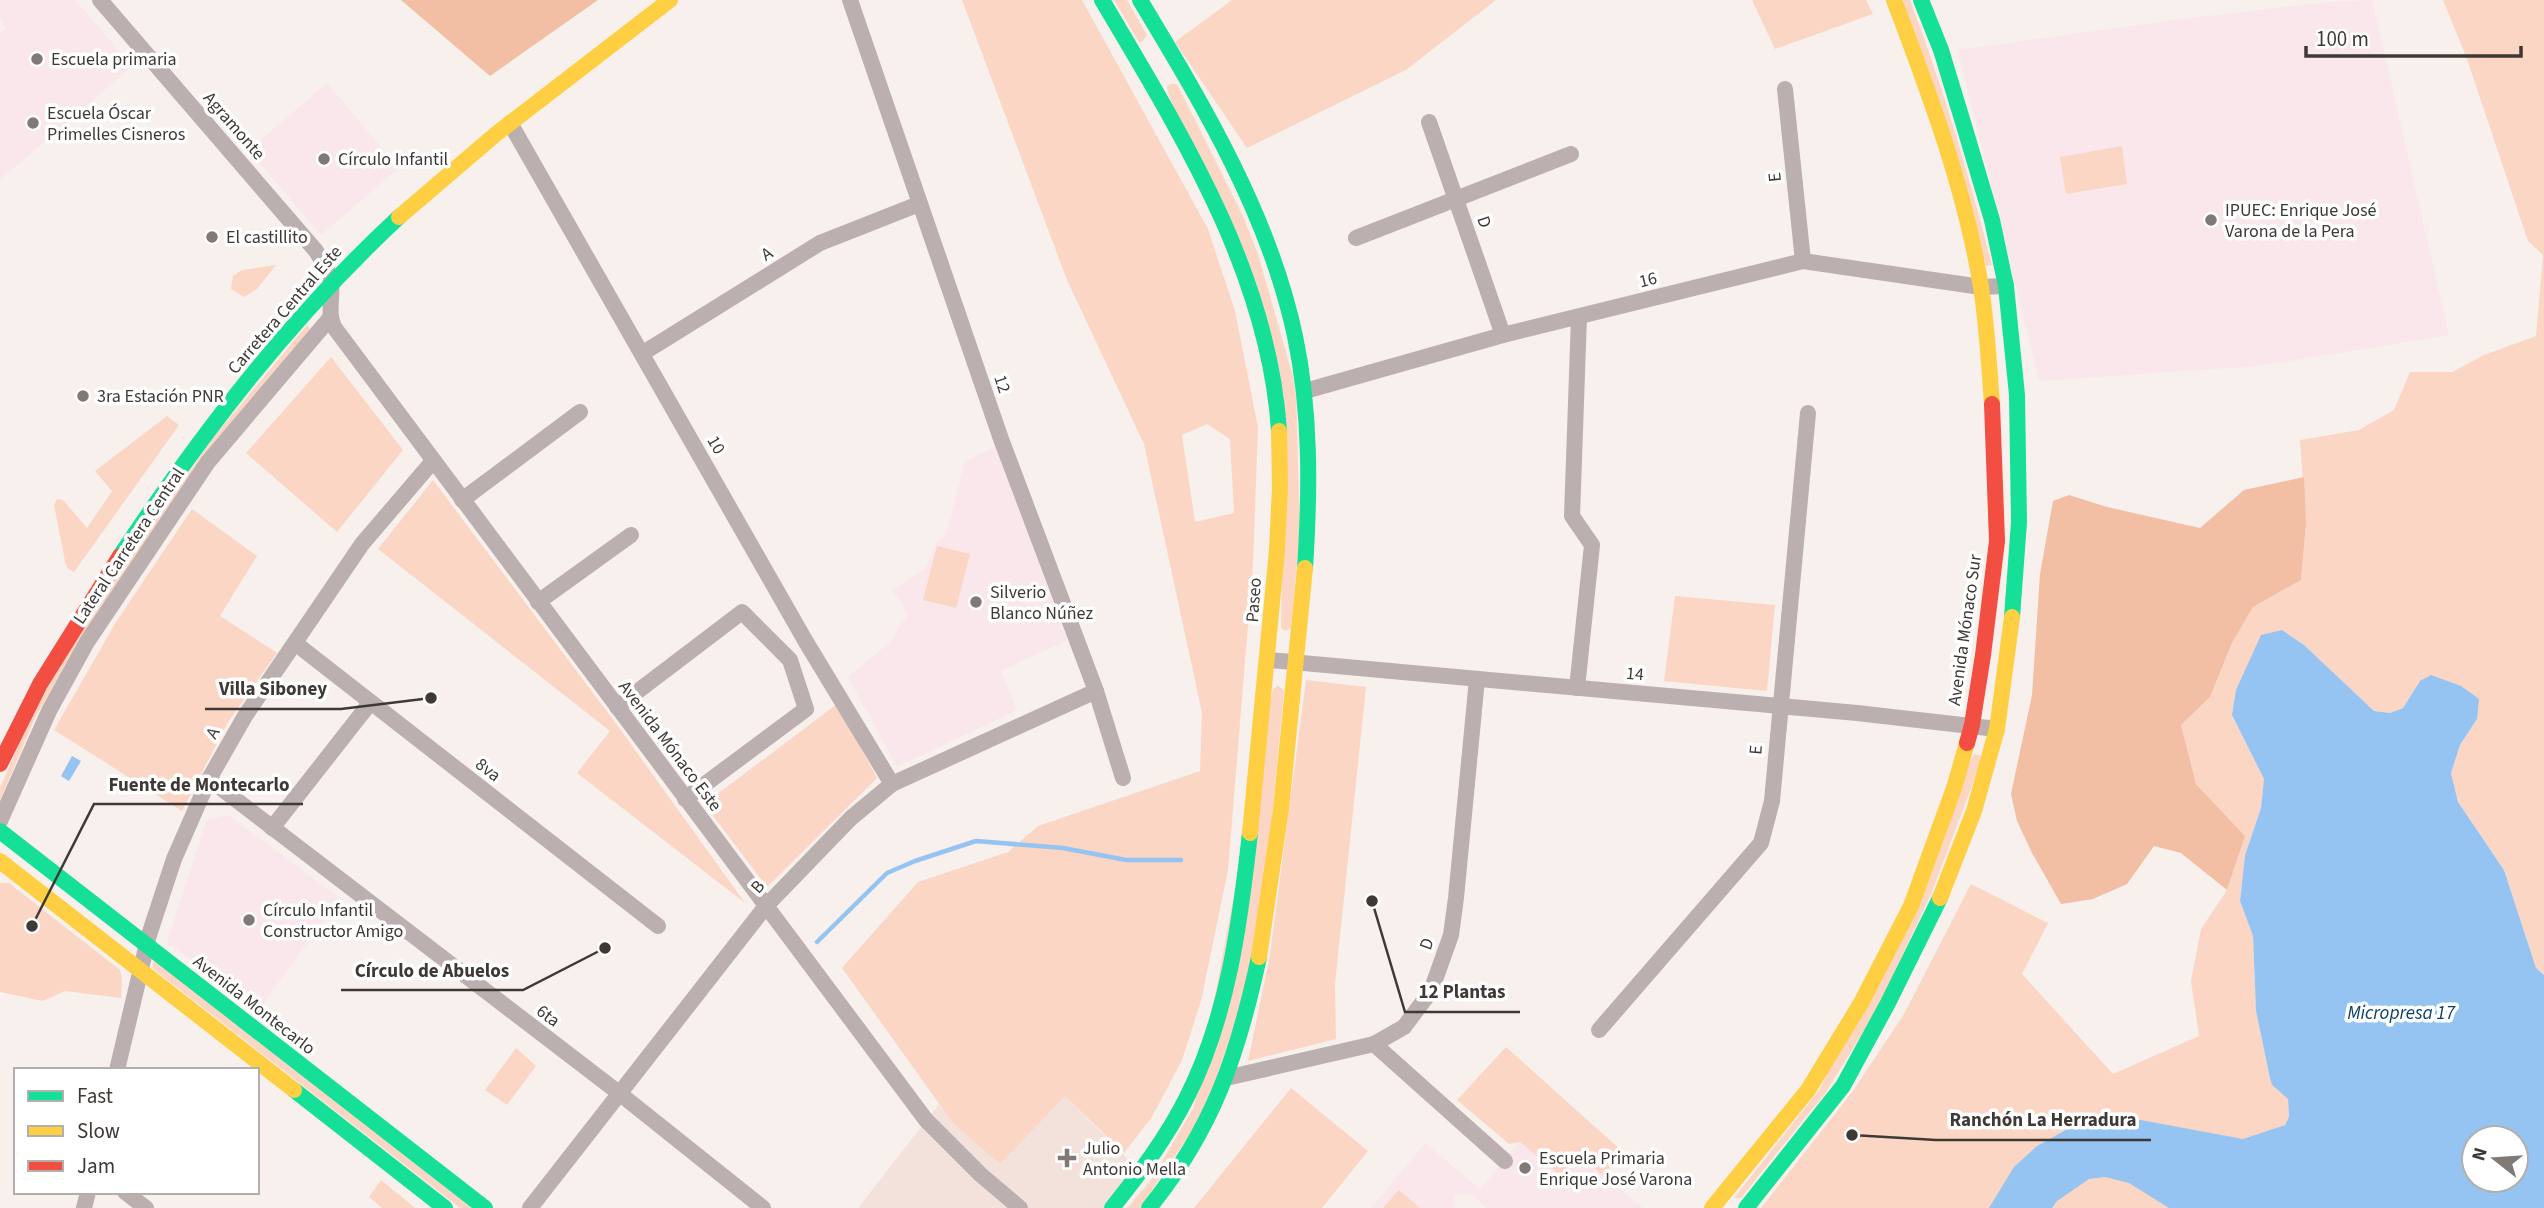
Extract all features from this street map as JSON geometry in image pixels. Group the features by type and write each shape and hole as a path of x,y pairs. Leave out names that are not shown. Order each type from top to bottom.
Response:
{"main road":[{"name":"Carretera Central Este","path":"0,764 24,713 81,616 148,515 327,270 418,201 510,123 670,0"},
{"name":"Paseo","path":"1102,0 1160,65 1228,155 1266,239 1294,333 1305,391 1309,477 1297,663 1278,845 1265,937 1251,998 1226,1078 1211,1115 1178,1173 1149,1208"},
{"name":"Paseo","path":"1112,1208 1142,1173 1184,1102 1205,1057 1224,995 1241,917 1269,660 1281,459 1276,395 1259,321 1238,260 1160,65 1140,0"},
{"name":"Avenida Mónaco Sur","path":"1712,1208 1808,1090 1861,1003 1911,906 1954,788 1972,725 1997,541 1995,430 1981,287 1965,214 1935,110 1894,0"},
{"path":"1746,1208 1843,1086 1936,909 1974,811 1997,729 2011,624 2019,522 2018,419 2006,286 1992,220 1941,50 1921,0"},
{"path":"373,220 439,161 621,17"},
{"name":"Carretera Central Este","path":"268,331 292,303"},
{"name":"Carretera Central Este","path":"0,733 78,593 193,425 251,351"},
{"name":"Avenida Montecarlo","path":"0,831 485,1208"},
{"path":"0,861 445,1208"},
{"path":"1821,1069 1843,1086"}],"street":[{"name":"Agramonte","path":"100,0 307,240 327,270"},
{"name":"12","path":"850,0 1001,439 1097,691 1123,778"},
{"name":"E","path":"1785,89 1802,261"},
{"name":"D","path":"1429,122 1503,335"},
{"name":"10","path":"510,123 804,638 892,784"},
{"path":"1356,238 1571,155"},
{"name":"A","path":"643,353 820,243 919,204"},
{"name":"16","path":"1305,391 1503,335 1802,261 1981,287 2006,286"},
{"path":"327,270 330,318"},
{"path":"1577,688 1592,545 1572,516 1579,317"},
{"name":"Avenida Mónaco Este","path":"330,318 433,461 926,1120 981,1175 1020,1208"},
{"name":"Lateral Carretera Central","path":"0,821 49,711 102,620 208,462 330,318"},
{"path":"462,500 580,412"},
{"name":"E","path":"1599,1030 1761,843 1772,801 1808,413"},
{"name":"A","path":"117,1068 145,945 174,859 209,779 245,716 362,544 433,461"},
{"path":"538,602 631,535"},
{"path":"617,707 742,612 790,660 806,709 685,799"},
{"path":"790,660 804,638"},
{"name":"8va","path":"295,643 658,926"},
{"name":"14","path":"1269,660 1997,729"},
{"name":"D","path":"1226,1078 1374,1044 1404,1027 1431,991 1451,935 1457,898 1477,679"},
{"name":"B","path":"530,1208 766,906 851,818 892,784 1097,691"},
{"path":"272,828 370,703"},
{"name":"6ta","path":"209,779 619,1093 763,1208"},
{"path":"1374,1044 1505,1161"},
{"path":"128,1194 146,1208"}],"shaded area":[{"name":"Escuela Óscar Primelles Cisneros","path":"0,0 75,0 132,66 0,180 0,33 6,28 0,20"},
{"path":"401,0 598,0 490,76"},
{"path":"962,0 1082,0 1208,229 1235,311 1258,427 1253,564 1228,870 1201,1001 1182,1060 1152,1117 1124,1153 1065,1096 1000,1164 953,1123 842,968 918,882 1008,852 1038,826 1200,771 1202,713 1144,444 1067,280","holes":["1207,424 1230,439 1234,513 1195,522 1182,435"]},
{"path":"1114,0 1127,0 1147,35 1142,42 1139,42"},
{"path":"1232,0 1496,0 1406,70 1247,148 1175,42"},
{"path":"1752,0 1866,0 1873,14 1775,49"},
{"path":"1903,0 1910,0 1933,65 1965,165 1992,265 1986,266"},
{"name":"IPUEC: Enrique José Varona de la Pera","path":"2372,0 2449,335 2258,366 2039,381 1958,50 2181,19 2330,2"},
{"path":"2443,0 2544,0 2544,975 2536,968 2504,870 2458,802 2451,773 2460,745 2477,719 2420,681 2403,708 2390,713 2374,711 2304,645 2282,630 2232,715 2264,779 2261,808 2245,855 2240,901 2253,936 2256,1011 2270,1078 2272,1085 2288,1099 2289,1118 2285,1125 2244,1139 2184,1208 1761,1208 1853,1091 1904,1014 1971,884 2048,923 2022,974 2113,1074 2199,1036 2191,981 2201,929 2227,890 2245,836 2196,784 2181,725 2210,697 2232,643 2253,607 2301,580 2306,524 2300,440 2359,430 2394,410 2410,372 2452,372 2484,355 2536,336 2543,255 2528,241 2467,59"},
{"name":"Círculo Infantil","path":"327,83 399,168 321,235 249,150"},
{"path":"1177,84 1242,214 1258,254 1293,377 1300,530 1291,628 1285,631 1281,628 1284,396 1168,93 1167,86"},
{"path":"2122,146 2127,184 2066,194 2060,157"},
{"path":"276,265 257,289 244,297 231,289 233,276 242,270"},
{"path":"307,325 310,329 98,612 36,716 0,800 0,788 32,714 95,608 213,438"},
{"path":"331,357 403,450 337,532 246,453"},
{"path":"167,416 179,425 74,572 67,568 54,505 57,499 63,500 87,528 112,491 95,471"},
{"name":"Silverio Blanco Núñez","path":"996,446 1067,640 1001,671 1017,710 897,767 848,677 889,643 908,614 892,590 926,568 936,543 946,535 965,462"},
{"path":"2304,477 2306,524 2301,580 2253,607 2232,643 2210,697 2181,725 2196,784 2245,836 2227,890 2181,853 2154,846 2127,884 2093,899 2061,904 2017,821 2011,794 2032,695 2040,574 2053,501 2069,495 2107,507 2200,528 2244,490"},
{"path":"433,480 620,729 745,903 577,773 610,731 378,549"},
{"path":"192,509 257,556 220,616 277,653 228,722 182,811 54,730 116,622"},
{"path":"937,546 970,554 956,608 923,600"},
{"path":"1675,596 1775,605 1767,691 1664,681"},
{"path":"1306,680 1366,687 1335,984 1336,1039 1248,1061 1270,955"},
{"path":"1278,686 1284,690 1266,881 1249,984 1204,1113 1140,1208 1127,1208 1151,1180 1194,1107 1273,689"},
{"path":"837,704 877,778 767,887 704,804"},
{"path":"1974,754 1981,756 1981,762 1931,894 1877,1010 1826,1092 1741,1198 1734,1198 1820,1089"},
{"name":"Círculo Infantil Constructor Amigo","path":"228,815 340,898 258,1011 167,942 207,820"},
{"path":"0,883 9,883 120,970 121,998 65,991 43,1001 0,992"},
{"path":"154,960 472,1208 460,1208 152,968"},
{"path":"1506,1047 1622,1151 1604,1176 1578,1154 1561,1176 1520,1142 1509,1144 1457,1100"},
{"path":"516,1048 536,1066 507,1105 485,1090"},
{"path":"1291,1088 1368,1151 1322,1208 1194,1208"},
{"path":"1065,1096 1142,1173 1112,1208 858,1208 939,1104 953,1123"},
{"name":"Escuela Primaria Enrique José Varona","path":"1520,1141 1561,1175 1578,1154 1643,1208 1487,1208 1469,1193 1455,1195 1453,1208 1371,1208 1425,1143 1480,1189"},
{"path":"381,1180 415,1208 382,1208 369,1197"},
{"path":"1399,1190 1420,1208 1383,1208"}],"water":[{"name":"Micropresa 17","path":"2282,630 2304,645 2374,711 2390,713 2403,708 2420,681 2431,675 2461,686 2479,699 2477,719 2460,745 2451,773 2458,802 2504,870 2536,968 2544,975 2544,1208 2169,1208 2129,1183 2105,1177 2089,1179 2057,1201 2052,1208 1989,1208 2014,1167 2037,1146 2066,1130 2100,1118 2130,1118 2243,1139 2285,1125 2289,1117 2288,1099 2272,1085 2270,1078 2256,1011 2253,936 2240,901 2245,855 2261,808 2264,779 2232,715 2236,690 2261,635"},
{"path":"72,756 81,761 69,781 61,776"}],"waterway":[{"path":"817,942 887,873 976,841 1063,848 1126,860 1181,860"}],"traffic: fast":[{"path":"1102,0 1190,153 1239,260 1258,316 1272,373 1279,431"},
{"path":"1140,0 1210,120 1231,162 1269,247 1283,291 1295,336 1307,423 1308,510 1305,568"},
{"path":"1921,0 1941,50 1965,129 1992,220 2006,286 2017,395 2019,522 2012,617"},
{"path":"120,556 183,465 249,378 321,295 399,217"},
{"path":"0,831 485,1208"},
{"path":"1112,1208 1171,1126 1187,1097 1213,1034 1230,968 1250,833"},
{"path":"1746,1208 1843,1086 1940,898"},
{"path":"1149,1208 1190,1149 1220,1090 1242,1026 1259,957"},
{"path":"294,1090 445,1208"}],"traffic: slow":[{"path":"399,217 496,134 670,0"},
{"path":"1894,0 1933,106 1966,213 1983,301 1992,404"},
{"path":"1250,833 1277,550 1279,431"},
{"path":"1259,957 1281,809 1305,568"},
{"path":"1940,898 1974,811 1997,729 2012,617"},
{"path":"1712,1208 1808,1090 1861,1003 1911,906 1954,788 1967,743"},
{"path":"0,861 294,1090"}],"traffic: jam":[{"path":"1967,743 1983,655 1997,541 1992,404"},
{"path":"0,764 40,684 120,556"}],"place":[{"name":"Escuela primaria","path":"37,59"},
{"name":"Escuela Óscar Primelles Cisneros","path":"33,123"},
{"name":"Círculo Infantil","path":"324,159"},
{"name":"IPUEC: Enrique José Varona de la Pera","path":"2211,220"},
{"name":"El castillito","path":"212,237"},
{"name":"3ra Estación PNR","path":"83,396"},
{"name":"Silverio Blanco Núñez","path":"976,602"},
{"name":"Villa Siboney","path":"431,698"},
{"name":"12 Plantas","path":"1372,901"},
{"name":"Círculo Infantil Constructor Amigo","path":"249,920"},
{"name":"Fuente de Montecarlo","path":"32,926"},
{"name":"Círculo de Abuelos","path":"605,948"},
{"name":"Ranchón La Herradura","path":"1852,1135"},
{"name":"Julio Antonio Mella","path":"1067,1158"},
{"name":"Escuela Primaria Enrique José Varona","path":"1525,1168"}]}
